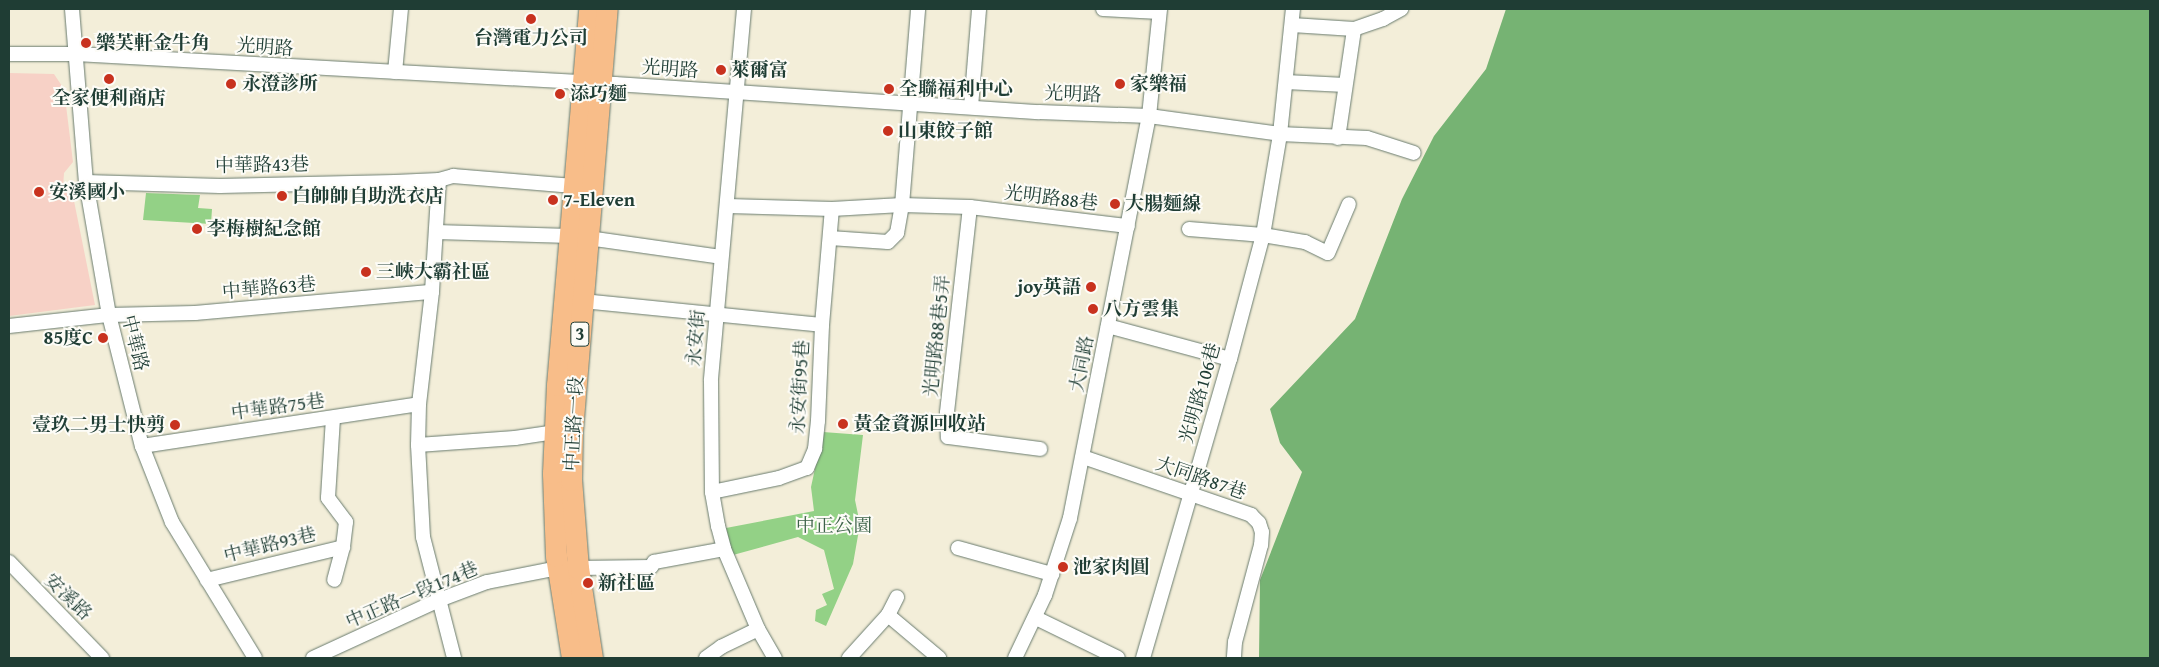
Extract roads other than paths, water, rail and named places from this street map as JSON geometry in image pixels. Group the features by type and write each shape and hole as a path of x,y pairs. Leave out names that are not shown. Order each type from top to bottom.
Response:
{"main road":[{"name":"中正路一段","path":"589,9 591,83 578,237 555,432 553,473 568,568 592,658"},
{"name":"中正路一段","path":"572,658 568,568 572,431 582,301 574,186 591,83 607,9"}],"street":[{"name":"中華路","path":"72,9 86,182 108,315 142,446 172,522 255,658"},
{"path":"395,72 401,9"},
{"name":"永安街","path":"744,9 728,206 721,257 711,391 712,492 724,549 758,630 774,658"},
{"path":"830,238 888,242 897,233 902,205 918,9"},
{"path":"971,107 979,9"},
{"path":"1103,9 1159,11"},
{"name":"光明路106巷","path":"1143,658 1230,359 1263,235 1280,134 1293,9"},
{"path":"1292,25 1354,29 1383,19 1402,9"},
{"name":"大同路","path":"1015,658 1036,618 1070,518 1149,116 1159,11"},
{"path":"1338,138 1354,29"},
{"name":"光明路","path":"9,54 76,54 591,83 909,104 1149,116 1280,134 1367,138 1414,153"},
{"path":"1286,82 1345,84"},
{"name":"中華路43巷","path":"86,182 220,186 439,180 453,176 574,186"},
{"path":"439,180 432,292 419,404 418,445 423,537 454,658"},
{"path":"1189,229 1263,235 1305,242 1328,253 1349,204"},
{"path":"728,206 832,209 902,205 970,207"},
{"name":"光明路88巷","path":"970,207 1128,226"},
{"name":"光明路88巷5弄","path":"970,207 947,413 948,436 1040,449"},
{"name":"永安街95巷","path":"712,492 779,478 807,468 815,449 818,421 822,325 832,209"},
{"path":"436,232 578,237 721,257"},
{"name":"中華路63巷","path":"9,326 108,315 195,313 432,292"},
{"path":"582,301 822,325"},
{"path":"1108,326 1230,359"},
{"name":"中華路75巷","path":"142,446 419,404"},
{"path":"333,418 328,498 346,522 343,547 334,580"},
{"path":"418,445 515,438 555,432"},
{"name":"大同路87巷","path":"1083,457 1251,515 1259,523 1262,532 1261,545 1236,642 1234,658"},
{"name":"中華路93巷","path":"207,580 343,547"},
{"path":"958,548 1052,574"},
{"name":"中正路一段174巷","path":"313,658 440,600 486,582 568,568 650,567 654,562 724,549"},
{"name":"安溪路","path":"9,562 19,575 102,658"},
{"path":"849,658 888,615 897,597"},
{"path":"888,615 939,658"},
{"path":"1036,618 1118,658"},
{"path":"706,658 721,647 758,630"}],"place":[{"name":"台灣電力公司","path":"531,19"},
{"name":"樂芙軒金牛角","path":"86,43"},
{"name":"萊爾富","path":"721,70"},
{"name":"全家便利商店","path":"109,79"},
{"name":"永澄診所","path":"231,84"},
{"name":"家樂福","path":"1120,84"},
{"name":"全聯福利中心","path":"889,89"},
{"name":"添巧麵","path":"560,94"},
{"name":"山東餃子館","path":"888,131"},
{"name":"安溪國小","path":"39,192"},
{"name":"白帥帥自助洗衣店","path":"282,196"},
{"name":"7-Eleven","path":"553,200"},
{"name":"大腸麵線","path":"1115,204"},
{"name":"李梅樹紀念館","path":"197,229"},
{"name":"三峽大霸社區","path":"366,272"},
{"name":"joy英語","path":"1091,287"},
{"name":"八方雲集","path":"1093,309"},
{"name":"85度C","path":"103,338"},
{"name":"黃金資源回收站","path":"843,424"},
{"name":"壹玖二男士快剪","path":"175,425"},
{"name":"池家肉圓","path":"1063,567"},
{"name":"新社區","path":"588,583"}],"park label":[{"name":"中正公園","path":"834,526"}]}
